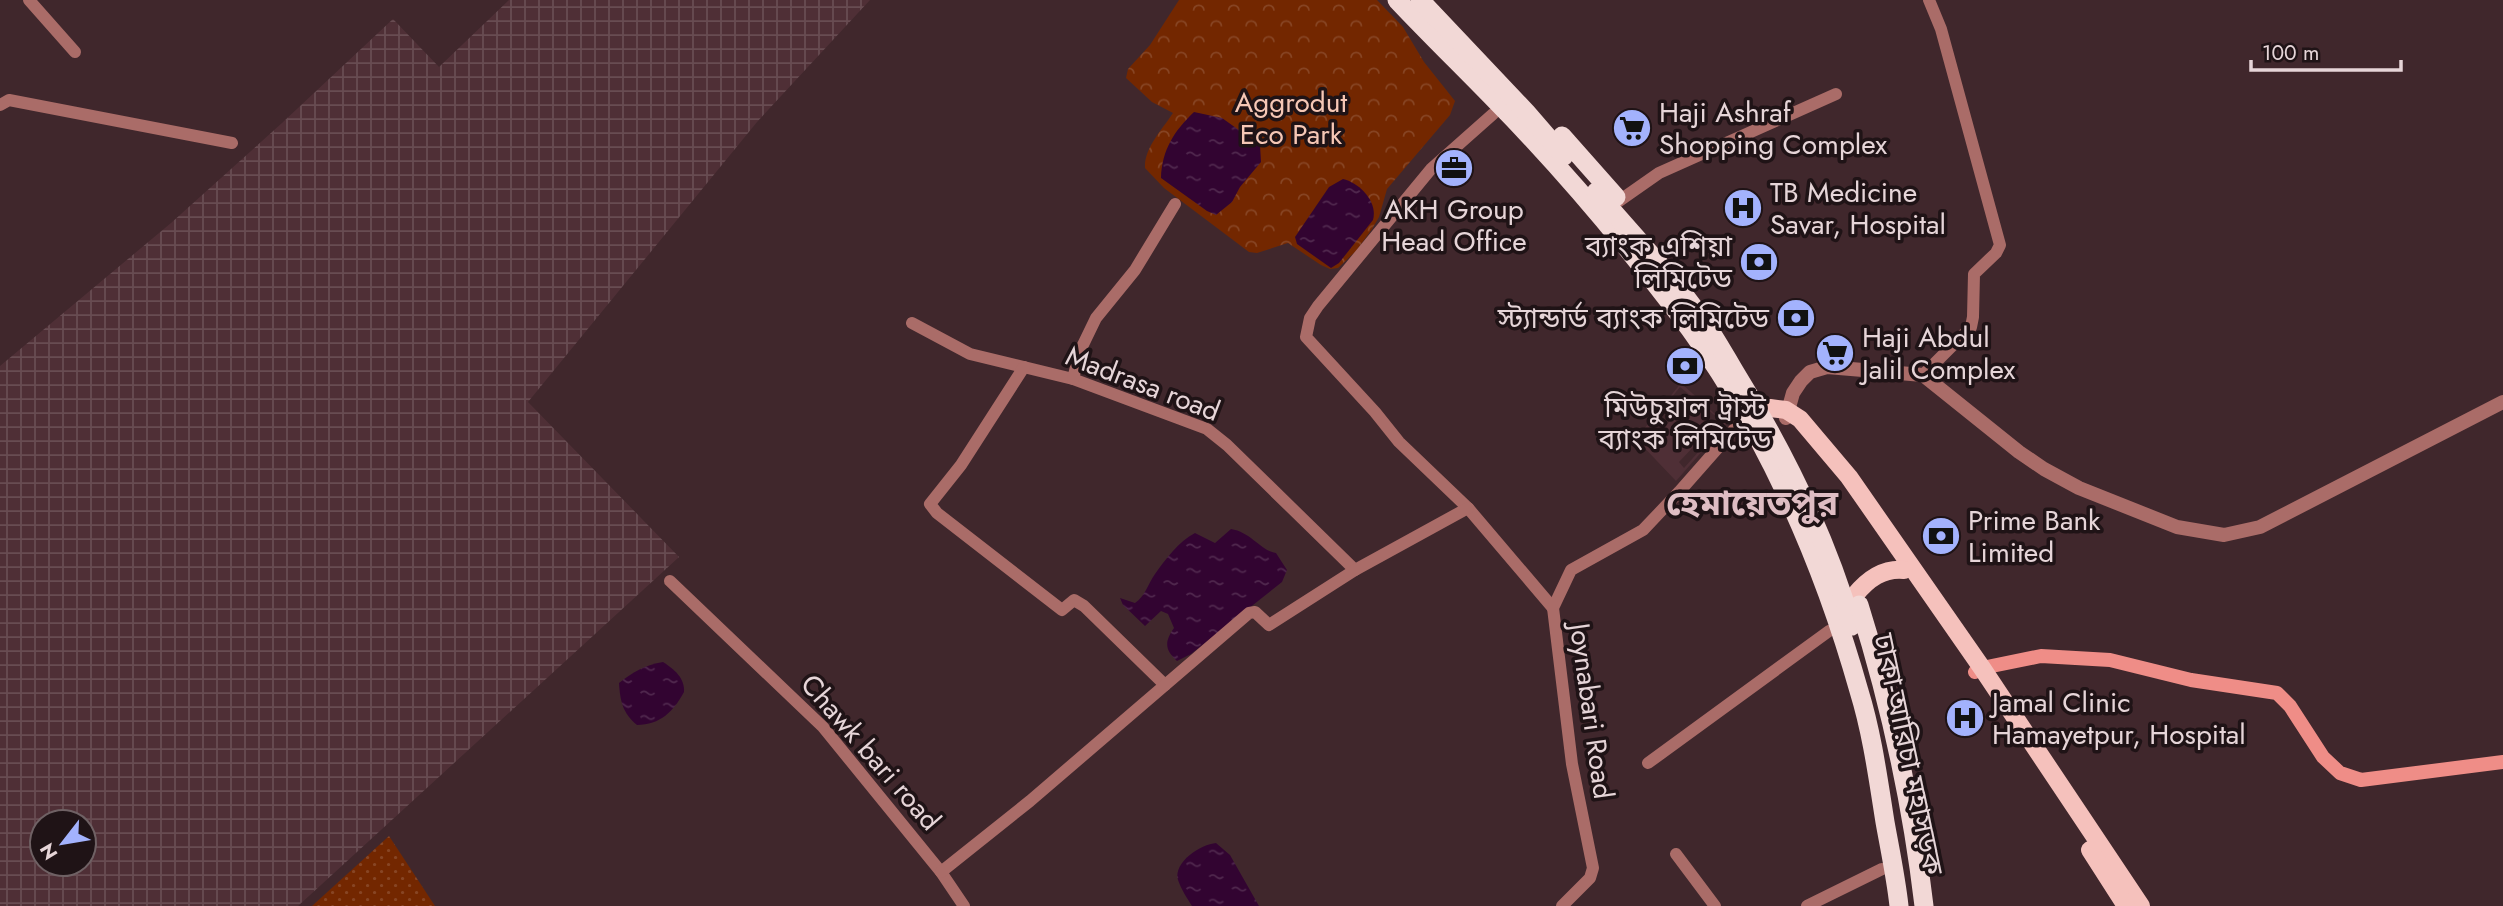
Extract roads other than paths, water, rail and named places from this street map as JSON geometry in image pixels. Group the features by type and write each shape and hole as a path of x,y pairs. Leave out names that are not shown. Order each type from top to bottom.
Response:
{"highway":[{"name":"ঢাকা-আরিচা মহাসড়ক","path":"1397,0 1434,28 1526,111 1645,245 1700,316 1763,417 1807,502 1844,596 1874,699 1912,906"},
{"name":"ঢাকা-আরিচা মহাসড়ক","path":"1420,0 1434,28 1631,254 1707,354 1746,416 1810,549 1842,635 1863,706 1881,793 1899,906"},
{"path":"1434,28 1457,73 1619,256 1662,309 1717,389 1738,425 1795,537 1829,631 1852,712 1888,906"},
{"path":"1434,28 1469,37 1553,126 1680,272 1712,313 1780,414 1856,595 1880,674 1919,861 1924,906"}],"main road":[{"path":"1780,414 1794,425 1842,482 1978,670 2126,906"},
{"path":"1780,414 1800,419 1849,477 2141,906"},
{"path":"1856,595 1864,584 1877,575 1890,569 1904,570"},
{"path":"1978,670 2041,656 2110,660 2191,680 2277,693 2290,706 2323,757 2340,773 2361,780 2503,762"}],"street":[{"path":"29,0 75,52"},
{"path":"1923,375 1971,327 1973,274 1996,253 2000,245 1941,29 1929,0"},
{"path":"1619,201 1659,173 1836,94"},
{"path":"0,105 9,100 232,143"},
{"path":"1493,114 1431,169 1318,306 1310,318 1306,333 1308,341 1351,385 1399,442 1468,508 1553,608"},
{"path":"1073,379 1080,351 1096,318 1135,270 1175,204"},
{"name":"Madrasa road","path":"912,323 970,354 1073,379 1207,429 1227,445 1355,570"},
{"path":"1024,367 961,465 930,504 937,513 1062,610 1074,600 1084,606 1165,685"},
{"path":"1780,414 1810,372 1827,367 1923,375 2019,452 2078,488 2177,527 2224,535 2260,527 2503,402"},
{"name":"Joynabari Road","path":"1562,906 1590,878 1593,868 1572,764 1553,608 1571,570 1643,530 1738,425"},
{"path":"941,872 1030,801 1249,613 1255,612 1269,625 1355,570 1468,508"},
{"name":"Chawk bari road","path":"670,581 824,727 941,872 964,906"},
{"path":"1648,763 1829,631"},
{"path":"1676,854 1715,906"},
{"path":"1807,906 1882,869"}],"water":[{"path":"1194,112 1222,118 1260,145 1261,162 1240,187 1232,202 1216,215 1161,178 1170,142"},
{"path":"1343,179 1366,194 1374,213 1373,220 1339,263 1331,268 1297,244 1295,237 1329,187"},
{"path":"1231,529 1276,553 1287,570 1282,582 1191,654 1177,661 1167,646 1174,628 1168,614 1161,611 1145,626 1123,605 1120,598 1135,603 1168,557 1189,536 1195,533 1215,543"},
{"path":"663,662 681,678 684,692 665,716 653,723 637,725 623,707 619,683 639,670"},
{"path":"1216,843 1230,855 1259,906 1192,906 1178,880 1180,867 1196,850"}],"place":[{"name":"Haji Ashraf Shopping Complex","path":"1632,128"},
{"name":"AKH Group Head Office","path":"1454,168"},
{"name":"TB Medicine Savar, Hospital","path":"1743,208"},
{"name":"ব্যাংক এশিয়া লিমিটেড","path":"1759,262"},
{"name":"স্ট্যান্ডার্ড ব্যাংক লিমিটেড","path":"1796,318"},
{"name":"Haji Abdul Jalil Complex","path":"1835,353"},
{"name":"মিউচুয়াল ট্রাস্ট ব্যাংক লিমিটেড","path":"1685,366"},
{"name":"Prime Bank Limited","path":"1941,536"},
{"name":"Jamal Clinic Hamayetpur, Hospital","path":"1965,718"}],"district":[{"name":"হেমায়েতপুর","path":"1752,503"}],"park label":[{"name":"Aggrodut Eco Park","path":"1291,118"}]}
